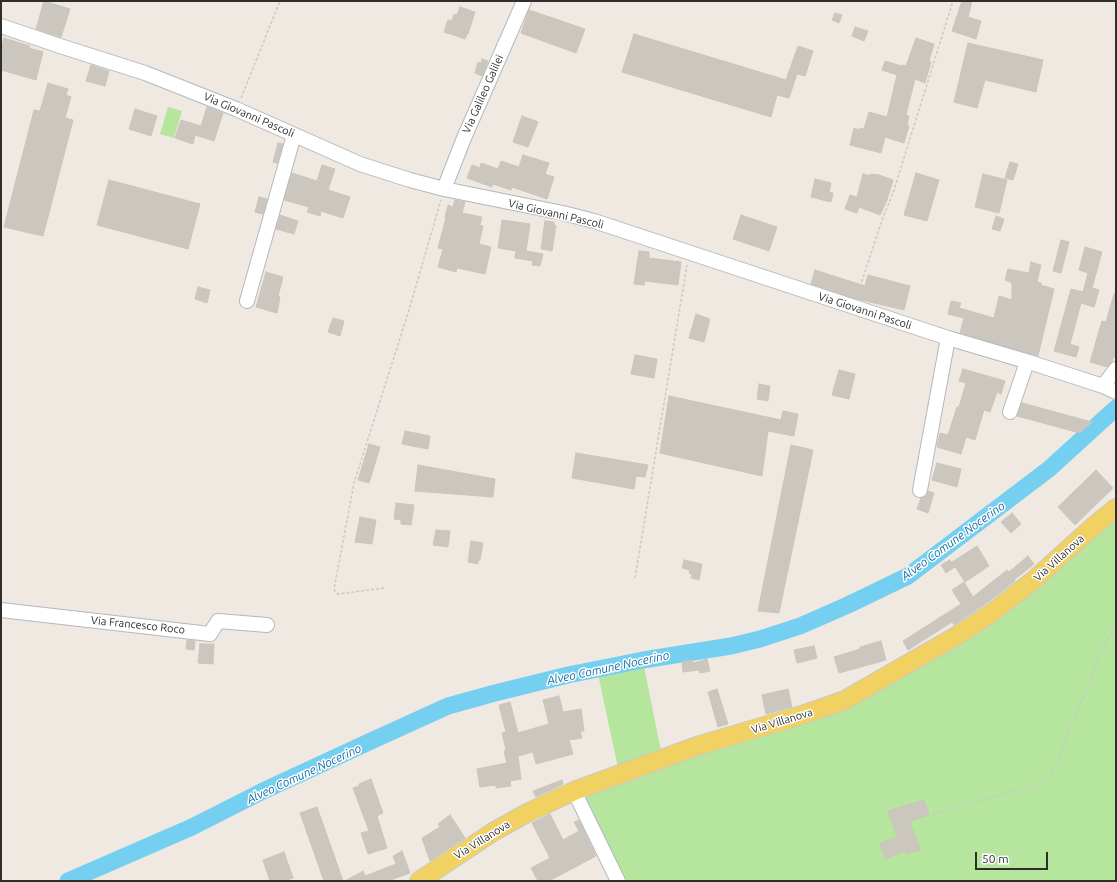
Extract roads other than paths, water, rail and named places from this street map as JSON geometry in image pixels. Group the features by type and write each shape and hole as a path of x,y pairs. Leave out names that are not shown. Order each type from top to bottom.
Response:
{"main road":[{"name":"Via Villanova","path":"418,881 493,832 527,813 574,791 700,745 805,714 845,700 958,635 993,612 1035,579 1116,508"}],"street":[{"name":"Via Galileo Galilei","path":"444,189 464,138 524,1"},
{"name":"Via Giovanni Pascoli","path":"1,26 145,73 236,109 360,164 444,189 594,221 854,308 1103,386 1116,392"},
{"path":"247,301 294,134"},
{"path":"920,490 948,338"},
{"path":"1010,412 1027,362"},
{"path":"1103,386 1116,369"},
{"name":"Via Francesco Roco","path":"1,610 210,634 218,620 267,625"},
{"path":"574,791 618,881"}],"waterway":[{"name":"Alveo Comune Nocerino","path":"68,881 192,827 263,791 448,706 568,675 643,660 731,646 760,639 800,626 848,605 908,576 1049,469 1116,408"}]}
